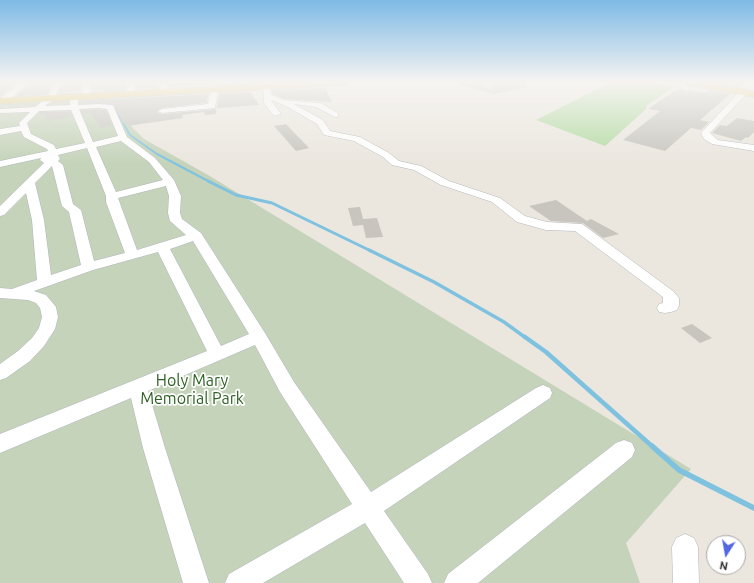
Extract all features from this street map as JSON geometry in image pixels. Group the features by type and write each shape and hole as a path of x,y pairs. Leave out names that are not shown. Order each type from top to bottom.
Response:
{"street":[{"path":"33,109 17,124 20,129 18,137 27,139 42,149 58,165 68,206 75,210 88,267"},
{"path":"0,111 26,115 46,109"},
{"path":"81,109 91,144 112,196 112,202 132,254"},
{"path":"111,109 123,138 152,160 170,182 175,196 174,213 176,221 196,236 287,387 419,583"},
{"path":"162,111 180,109"},
{"path":"273,109 277,114"},
{"path":"295,109 320,122 328,136 357,139 396,162 417,168 445,183 496,200 521,219 546,226 578,227 668,294 671,298 672,306 665,308"},
{"path":"325,109 335,115"},
{"path":"728,109 705,133 707,137 715,142 754,148"},
{"path":"0,132 20,129"},
{"path":"0,164 50,157 91,144 123,138"},
{"path":"0,212 30,183 50,157"},
{"path":"0,201 50,157"},
{"path":"112,196 170,182"},
{"path":"30,183 38,220 44,282"},
{"path":"7,293 88,267 196,236"},
{"path":"162,246 217,354"},
{"path":"2,373 24,356 38,342 47,329 50,317 48,307 41,299 30,295 7,293"},
{"path":"0,444 258,337"},
{"path":"138,386 154,448 196,583"},
{"path":"238,583 368,508 543,393"},
{"path":"457,583 624,450"},
{"path":"685,547 686,583"}],"green space":[{"name":"Holy Mary Memorial Park","path":"0,109 127,109 132,127 144,139 208,175 691,469 626,543 640,583 0,583"},
{"path":"557,109 646,109 605,146 536,120"}],"building":[{"path":"116,109 160,109 157,112 162,114 216,109 216,114 205,115 204,112 182,115 183,118 127,126 126,123 123,123"},
{"path":"649,109 712,109 700,120 709,122 701,130 691,128 665,151 623,140 660,111"},
{"path":"81,110 106,110 112,125 101,128 91,113 83,115"},
{"path":"40,112 70,112 72,116 48,121 45,114 37,115"},
{"path":"737,118 754,121 754,132 748,138 746,137 741,141 712,133 720,125 727,126"},
{"path":"286,124 309,148 296,151 274,126"},
{"path":"556,200 587,221 591,219 619,234 603,238 583,223 551,221 529,206"},
{"path":"360,207 363,219 377,218 383,237 366,238 363,225 353,226 348,208"},
{"path":"692,324 712,338 700,343 681,328"}],"waterway":[{"path":"115,109 130,135 157,154 210,182"},
{"path":"210,182 236,195 272,203 371,251"},
{"path":"369,250 434,282 504,322 526,338"},
{"path":"525,337 546,352 653,447"},
{"path":"652,446 679,470 754,508"}]}
